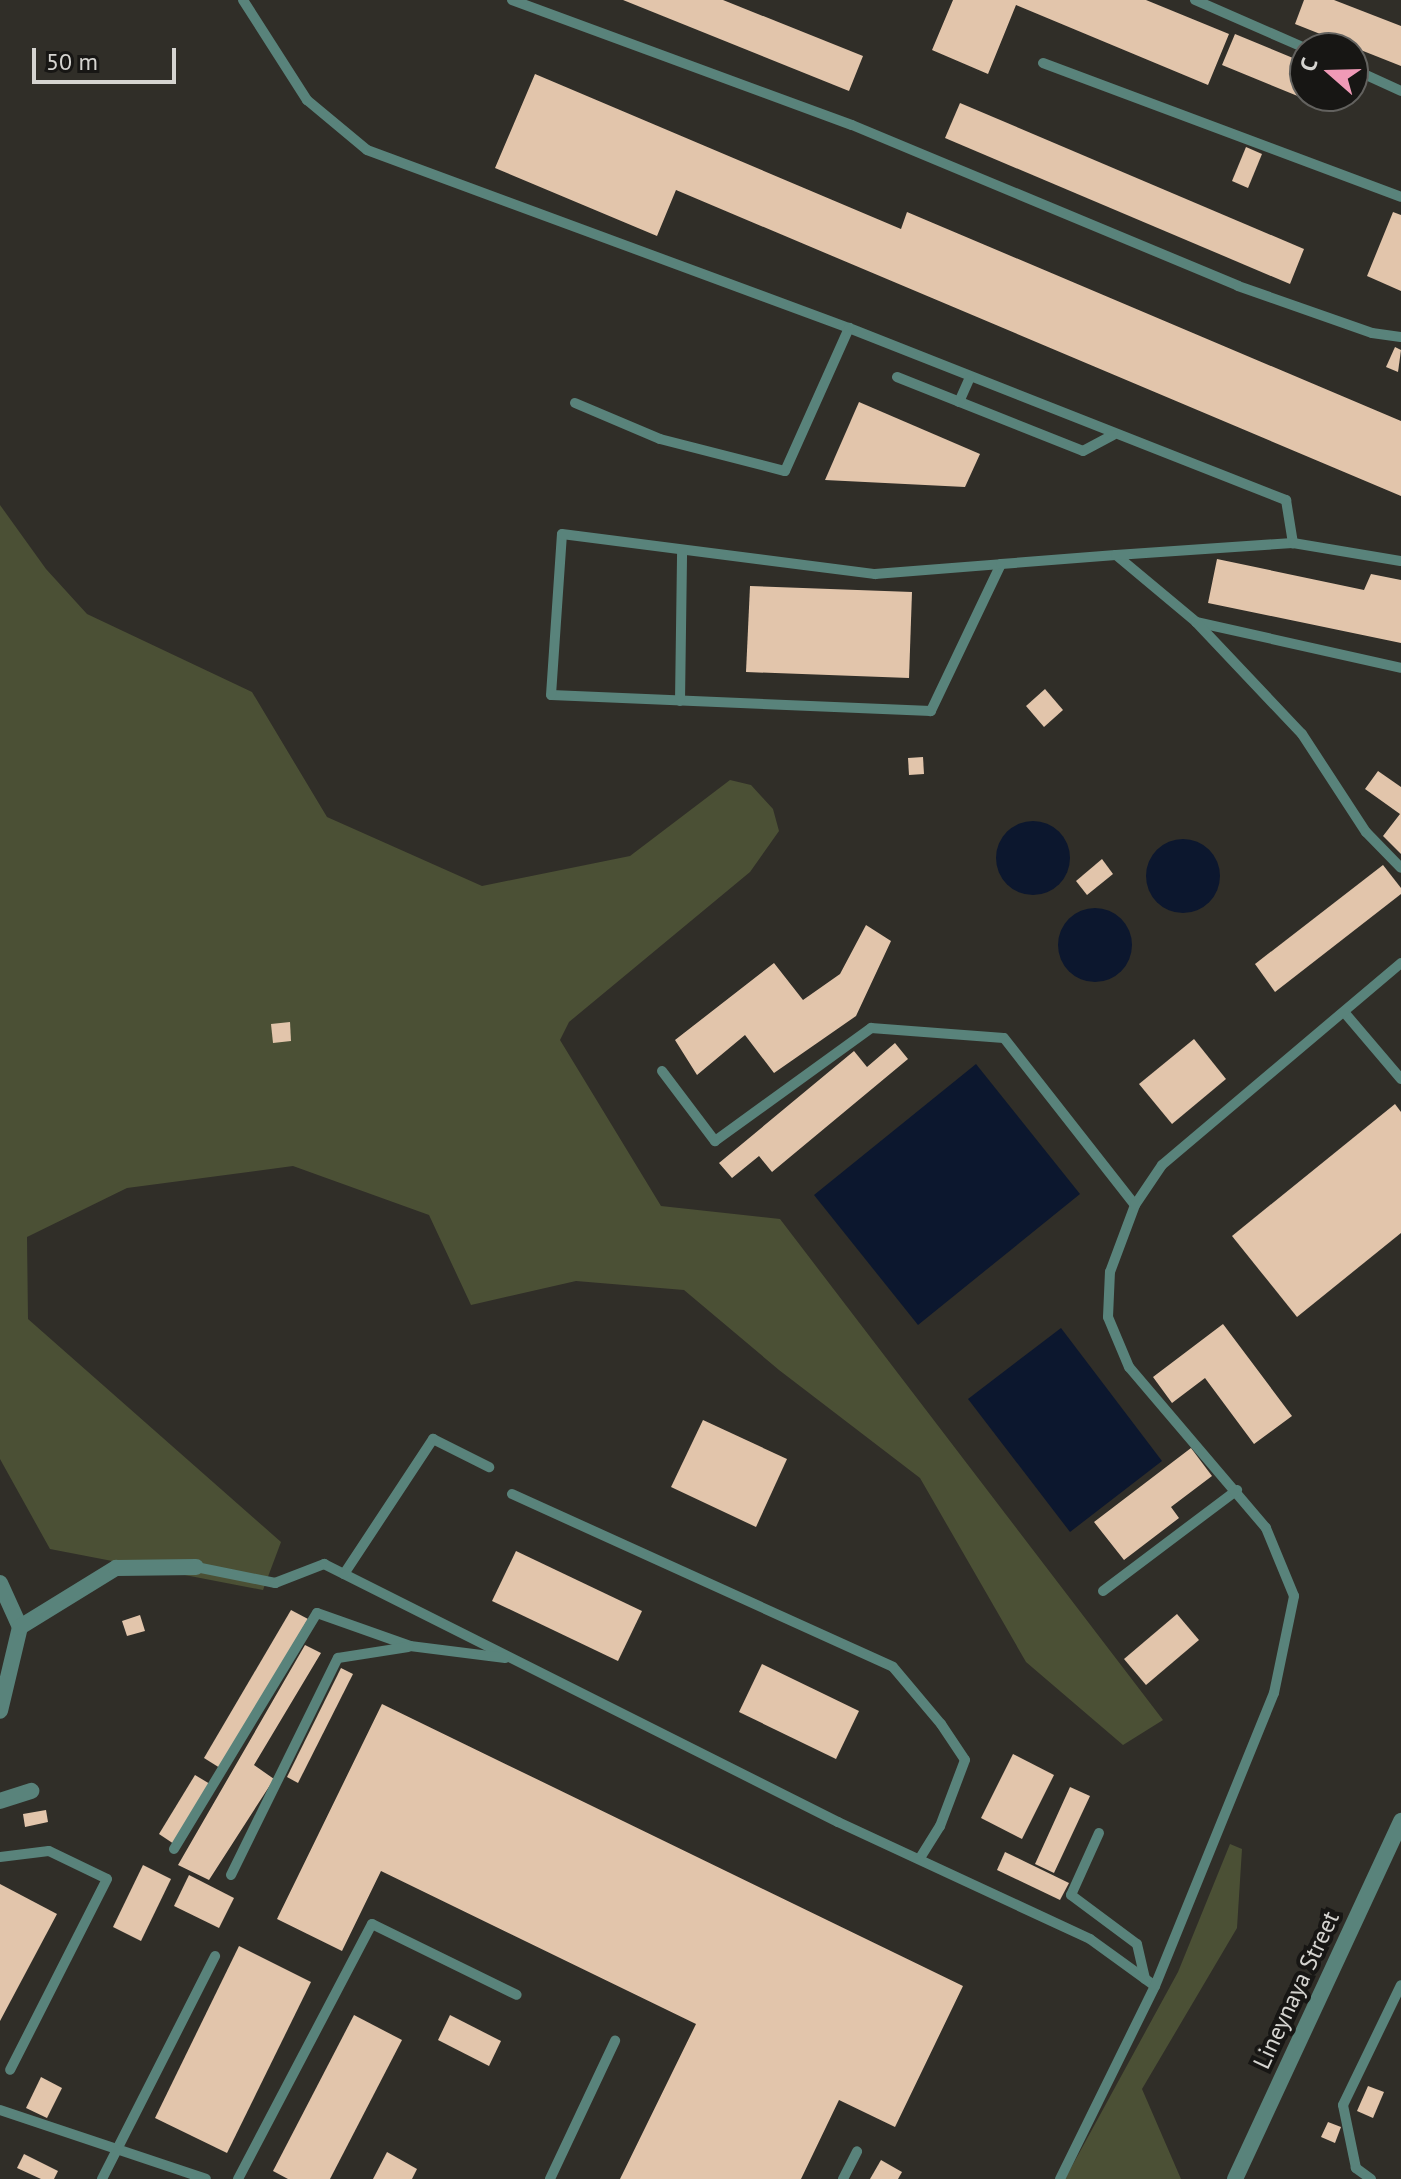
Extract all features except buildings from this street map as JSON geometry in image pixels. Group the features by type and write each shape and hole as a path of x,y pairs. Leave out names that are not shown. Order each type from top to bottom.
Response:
{"street":[{"path":"20,1627 116,1568 196,1567"},
{"path":"0,1583 20,1627 0,1711"},
{"path":"0,1801 31,1791"},
{"name":"Lineynaya Street","path":"1235,2179 1401,1821"}],"lane":[{"path":"243,0 307,100 367,150 849,328 1113,435 1286,500 1293,543"},
{"path":"512,0 852,125 1238,286 1372,333 1401,337"},
{"path":"1195,0 1289,41"},
{"path":"1043,63 1401,197"},
{"path":"1369,76 1401,91"},
{"path":"575,403 660,439 785,471 849,328"},
{"path":"897,377 1083,451 1113,435"},
{"path":"959,402 970,377"},
{"path":"1001,564 931,711 551,695 562,534 875,574 1001,564 1116,555 1293,543 1401,561"},
{"path":"680,701 682,550"},
{"path":"1116,555 1196,622 1302,734 1366,832 1401,868"},
{"path":"1196,622 1401,668"},
{"path":"1060,2179 1155,1986 1274,1693 1294,1596 1266,1528 1237,1490 1129,1367 1108,1317 1110,1272 1135,1205 1162,1165 1401,963"},
{"path":"1344,1012 1401,1079"},
{"path":"662,1071 715,1141 871,1028 1004,1038 1135,1205"},
{"path":"344,1574 433,1439 489,1467"},
{"path":"1103,1591 1237,1490"},
{"path":"512,1494 893,1667 941,1724 965,1760 940,1826 919,1859"},
{"path":"196,1567 275,1583 324,1564 919,1859 1090,1939 1155,1986"},
{"path":"174,1849 317,1613 410,1646 515,1660"},
{"path":"231,1875 338,1658 410,1646"},
{"path":"1099,1833 1071,1895 1137,1944 1145,1979"},
{"path":"0,1857 49,1851 107,1879 10,2070"},
{"path":"238,2179 372,1924 517,1995"},
{"path":"102,2179 215,1956"},
{"path":"1371,2179 1356,2168 1343,2105 1401,1985"},
{"path":"550,2179 615,2041"},
{"path":"0,2110 206,2179"},
{"path":"843,2179 857,2151"}],"green space":[{"path":"0,505 46,569 87,614 252,692 327,817 482,886 630,856 730,780 751,785 773,809 779,831 750,872 569,1022 560,1040 661,1206 780,1219 1163,1720 1123,1745 1026,1662 920,1478 779,1370 684,1290 576,1281 471,1305 429,1215 293,1166 127,1188 27,1237 28,1319 281,1542 263,1590 50,1549 0,1459"},
{"path":"1230,1844 1242,1849 1237,1928 1142,2089 1181,2179 1065,2179 1178,1972"}],"water":[{"path":"1033,821 1047,824 1059,832 1067,844 1070,858 1067,872 1059,884 1047,892 1033,895 1019,892 1007,884 999,872 996,858 999,844 1007,832 1019,824"},
{"path":"1183,839 1197,842 1209,850 1217,862 1220,876 1217,890 1209,902 1197,910 1183,913 1169,910 1157,902 1149,890 1146,876 1149,862 1157,850 1169,842"},
{"path":"1088,908 1102,908 1116,914 1126,924 1132,945 1130,959 1116,976 1102,982 1088,982 1074,976 1064,966 1058,952 1058,938 1064,924 1074,914"},
{"path":"976,1064 1080,1194 918,1325 814,1195"},
{"path":"1061,1328 1162,1461 1070,1532 968,1399"}]}
